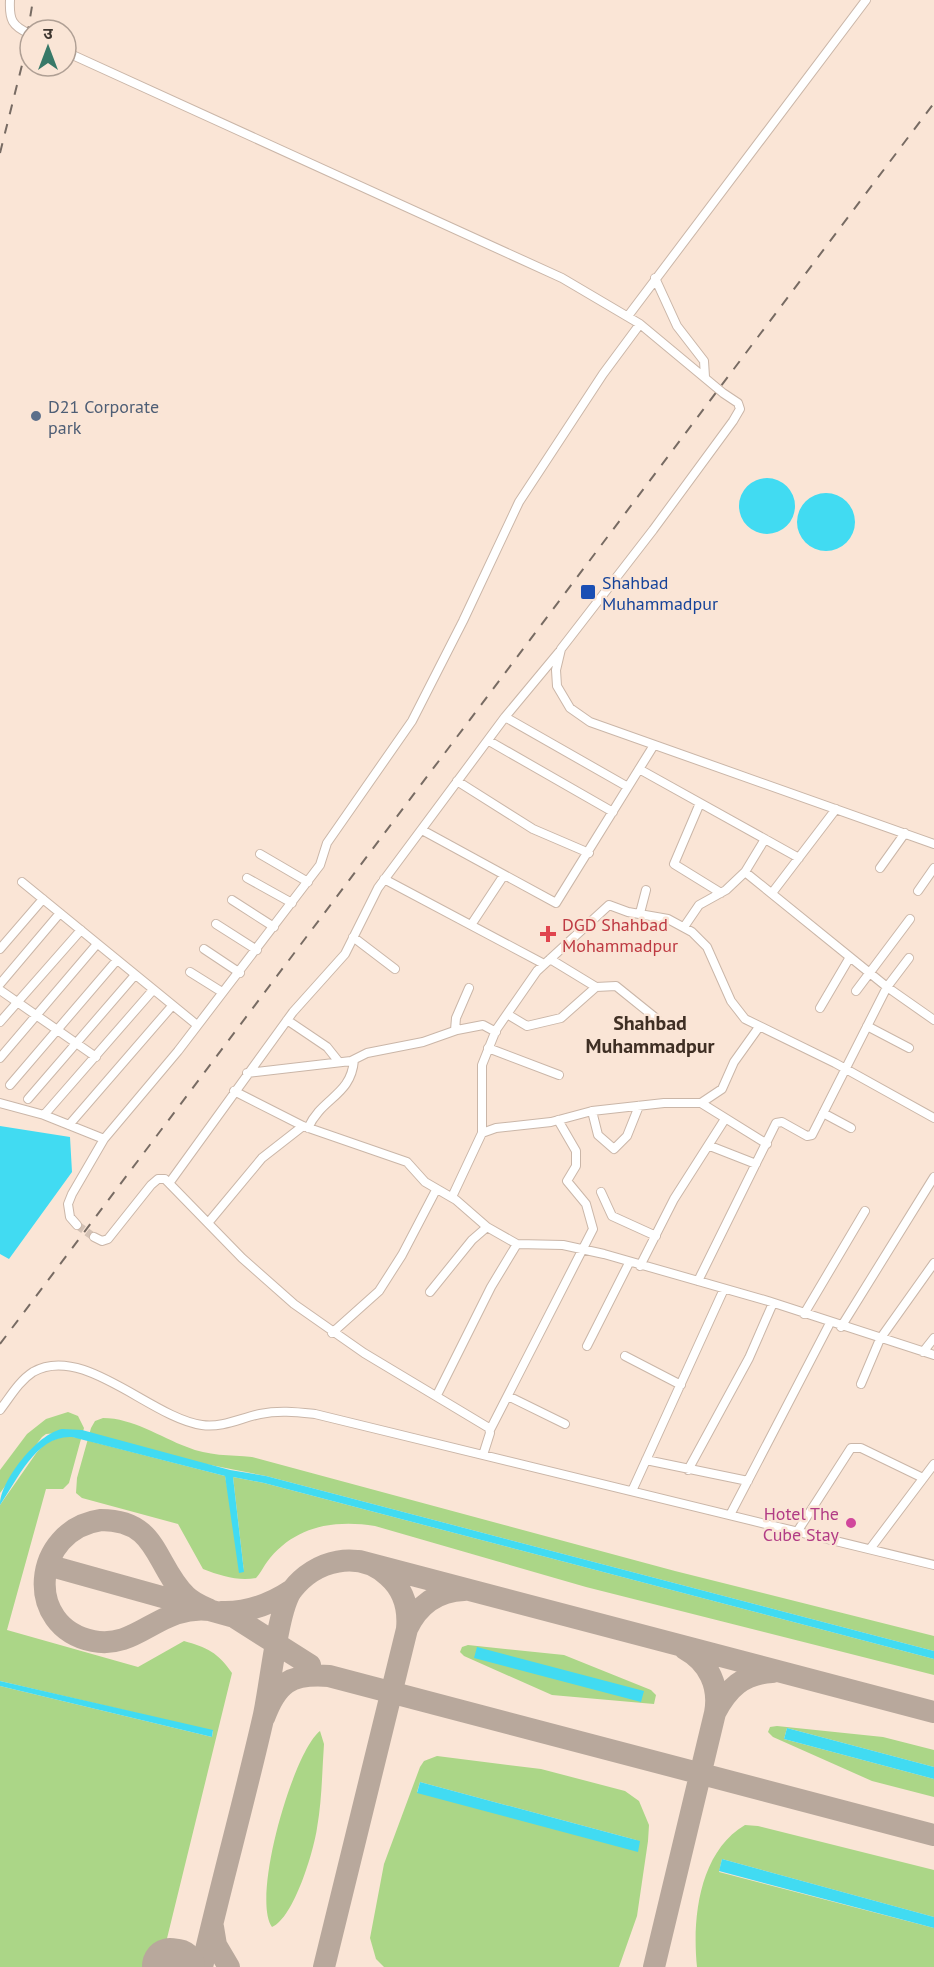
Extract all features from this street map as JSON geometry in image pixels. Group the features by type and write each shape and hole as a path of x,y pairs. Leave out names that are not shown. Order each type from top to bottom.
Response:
{"street":[{"path":"10,0 9,14 12,23 18,27"},
{"path":"628,316 866,0"},
{"path":"78,57 554,274 640,324 738,403 740,409 653,530 505,717 384,879 341,959 287,1020 170,1182"},
{"path":"655,278 677,326 704,361 705,377"},
{"path":"77,1225 70,1217 68,1204 104,1138 222,992 240,973 320,865 327,843 412,721 463,621 519,502 603,374 640,324"},
{"path":"561,649 556,670 557,686 570,708 591,722 934,844"},
{"path":"505,717 628,787"},
{"path":"489,741 613,812"},
{"path":"422,830 555,903 589,853 654,745"},
{"path":"639,769 799,858"},
{"path":"457,781 533,829 589,853"},
{"path":"700,803 674,864 721,893"},
{"path":"772,893 836,809"},
{"path":"880,868 905,833"},
{"path":"684,927 699,905 721,893 745,872 765,839"},
{"path":"260,854 308,882"},
{"path":"918,891 934,868"},
{"path":"745,872 869,973 934,1020"},
{"path":"471,925 504,874"},
{"path":"247,878 292,903"},
{"path":"384,879 596,987 616,986 657,1019"},
{"path":"22,882 172,1006 201,1020"},
{"path":"640,913 646,890"},
{"path":"0,949 43,899"},
{"path":"232,900 274,927"},
{"path":"452,1197 482,1133 484,1090 481,1075 495,1032 547,962 604,907 615,905 628,912 668,919 703,941 731,1001 746,1019 846,1069 934,1118"},
{"path":"0,984 60,913"},
{"path":"856,991 910,919"},
{"path":"216,924 257,950"},
{"path":"0,1022 81,930"},
{"path":"353,937 395,969"},
{"path":"0,1058 97,944"},
{"path":"204,949 240,973"},
{"path":"820,1008 850,957"},
{"path":"698,1281 780,1121 810,1136 887,987 909,958"},
{"path":"10,1085 117,960"},
{"path":"190,972 222,992"},
{"path":"28,1099 135,975"},
{"path":"507,1014 527,1026 559,1019 596,987"},
{"path":"455,1030 456,1018 469,988"},
{"path":"0,990 96,1057"},
{"path":"44,1115 153,990"},
{"path":"69,1125 172,1006"},
{"path":"287,1020 327,1047 339,1062"},
{"path":"247,1073 354,1060 367,1053 423,1042 455,1030 483,1025 495,1032"},
{"path":"867,1026 909,1048"},
{"path":"482,1133 496,1128 558,1120 592,1111 701,1103 722,1089 734,1062 759,1027"},
{"path":"488,1048 559,1075"},
{"path":"207,1223 262,1158 306,1127 317,1110 340,1092 351,1078 354,1060"},
{"path":"234,1091 306,1127 407,1162 436,1190 452,1197 487,1227 517,1244 582,1248 772,1303 934,1356"},
{"path":"0,1103 44,1115 104,1138"},
{"path":"701,1103 767,1144"},
{"path":"592,1111 598,1135 614,1149 627,1136 639,1106"},
{"path":"823,1113 851,1128"},
{"path":"640,1266 674,1199 710,1146 725,1119"},
{"path":"483,1455 490,1430 594,1225 586,1204 567,1181 576,1166 576,1151 558,1120"},
{"path":"710,1146 756,1164"},
{"path":"841,1327 934,1177"},
{"path":"94,1237 102,1240 108,1239 151,1185 158,1179 165,1179 207,1223 274,1286 332,1333 437,1395 490,1430"},
{"path":"332,1333 379,1291 402,1255 436,1190"},
{"path":"601,1192 612,1216 656,1236"},
{"path":"804,1314 866,1211"},
{"path":"430,1292 472,1240 487,1227"},
{"path":"437,1395 489,1292 517,1244"},
{"path":"587,1346 629,1263"},
{"path":"861,1384 880,1339 934,1263"},
{"path":"632,1491 724,1289"},
{"path":"688,1470 749,1358 772,1303"},
{"path":"730,1515 830,1323"},
{"path":"922,1352 934,1338"},
{"path":"625,1356 681,1385"},
{"path":"0,1410 31,1373 44,1367 65,1364 88,1372 163,1411 201,1425 214,1426 285,1410 315,1414 934,1565"},
{"path":"508,1396 565,1424"},
{"path":"797,1532 851,1448 861,1448 923,1478"},
{"path":"646,1460 747,1480"},
{"path":"870,1549 934,1464"}],"green space":[{"path":"68,1412 78,1416 84,1428 69,1483 63,1489 46,1489 7,1630 138,1667 184,1641 211,1652 222,1660 232,1673 160,1967 0,1967 0,1686 212,1737 213,1731 0,1681 0,1505 37,1452 47,1442 65,1436 80,1438 82,1431 46,1434 42,1437 0,1493 0,1470 27,1434 46,1419"},
{"path":"103,1418 125,1421 195,1450 219,1455 252,1457 675,1571 934,1636 934,1651 266,1476 89,1441 225,1476 244,1572 233,1477 264,1483 934,1659 934,1675 586,1587 375,1526 344,1524 315,1528 302,1533 277,1550 256,1578 236,1578 216,1574 203,1569 178,1524 82,1498 76,1493 77,1478 91,1428 95,1421"},
{"path":"468,1645 564,1655 651,1690 656,1695 654,1704 552,1695 464,1656 460,1652 462,1647"},
{"path":"777,1726 883,1737 934,1750 934,1767 787,1728 784,1739 934,1779 934,1797 872,1781 773,1737 768,1732 770,1727"},
{"path":"320,1731 324,1744 320,1807 315,1838 295,1898 288,1911 272,1927 267,1911 267,1887 278,1826 298,1766 309,1744"},
{"path":"437,1756 541,1769 625,1791 639,1801 649,1825 648,1841 637,1916 619,1967 384,1967 376,1959 370,1938 384,1864 424,1761","holes":["420,1782 640,1841 417,1792"]},
{"path":"745,1825 758,1826 934,1870 934,1917 722,1859 719,1872 934,1928 934,1967 697,1967 698,1908 708,1869 717,1852"}],"water":[{"path":"767,478 778,480 787,486 793,495 795,506 793,517 787,526 778,532 767,534 756,532 747,526 741,517 739,506 741,495 747,486 756,480"},
{"path":"826,493 842,498 850,506 855,522 850,538 842,546 826,551 810,546 802,538 797,522 802,506 810,498"},
{"path":"0,1126 70,1137 72,1172 9,1259 0,1254"},
{"path":"62,1429 82,1430 230,1470 266,1476 934,1651 934,1659 264,1483 233,1477 244,1572 239,1573 225,1476 72,1437 59,1438 38,1451 29,1460 0,1505 6,1484 22,1460 42,1440"},
{"path":"477,1647 644,1691 641,1702 474,1658"},
{"path":"0,1681 213,1730 212,1737 0,1686"},
{"path":"787,1728 934,1767 934,1779 784,1739"},
{"path":"420,1782 640,1841 638,1852 417,1793"},
{"path":"722,1859 934,1917 934,1928 719,1871"}],"taxiway":[{"path":"101,1520 120,1522 145,1536 186,1596 210,1610 192,1610 177,1614 136,1634 109,1642 93,1641 70,1632 55,1618 47,1599 45,1579 50,1559 61,1541 78,1527 101,1520"},
{"path":"202,1967 266,1706 282,1615 292,1590 313,1571 325,1565 351,1561 364,1563 388,1576 402,1593 407,1614 407,1629"},
{"path":"359,1561 934,1712"},
{"path":"51,1566 234,1617 310,1665"},
{"path":"221,1612 258,1607 292,1590"},
{"path":"324,1967 407,1629 423,1606 437,1596 464,1590"},
{"path":"685,1649 701,1661 711,1676 716,1694 715,1713"},
{"path":"654,1967 715,1713 725,1696 738,1684 753,1676 772,1672"},
{"path":"264,1718 274,1696 287,1683 304,1676 329,1676 934,1835"},
{"path":"213,1927 216,1945 229,1967"}],"runway":[{"path":"170,1966 177,1967"}],"tunnel":[{"path":"77,1225 94,1237"}],"railway":[{"path":"0,153 23,61 33,0"},
{"path":"0,1344 934,103"}],"place":[{"name":"D21 Corporate park","path":"36,416"},
{"name":"Shahbad Muhammadpur","path":"588,592"},
{"name":"DGD Shahbad Mohammadpur","path":"548,934"},
{"name":"Hotel The Cube Stay","path":"851,1523"}],"district":[{"name":"Shahbad Muhammadpur","path":"650,1034"}]}
